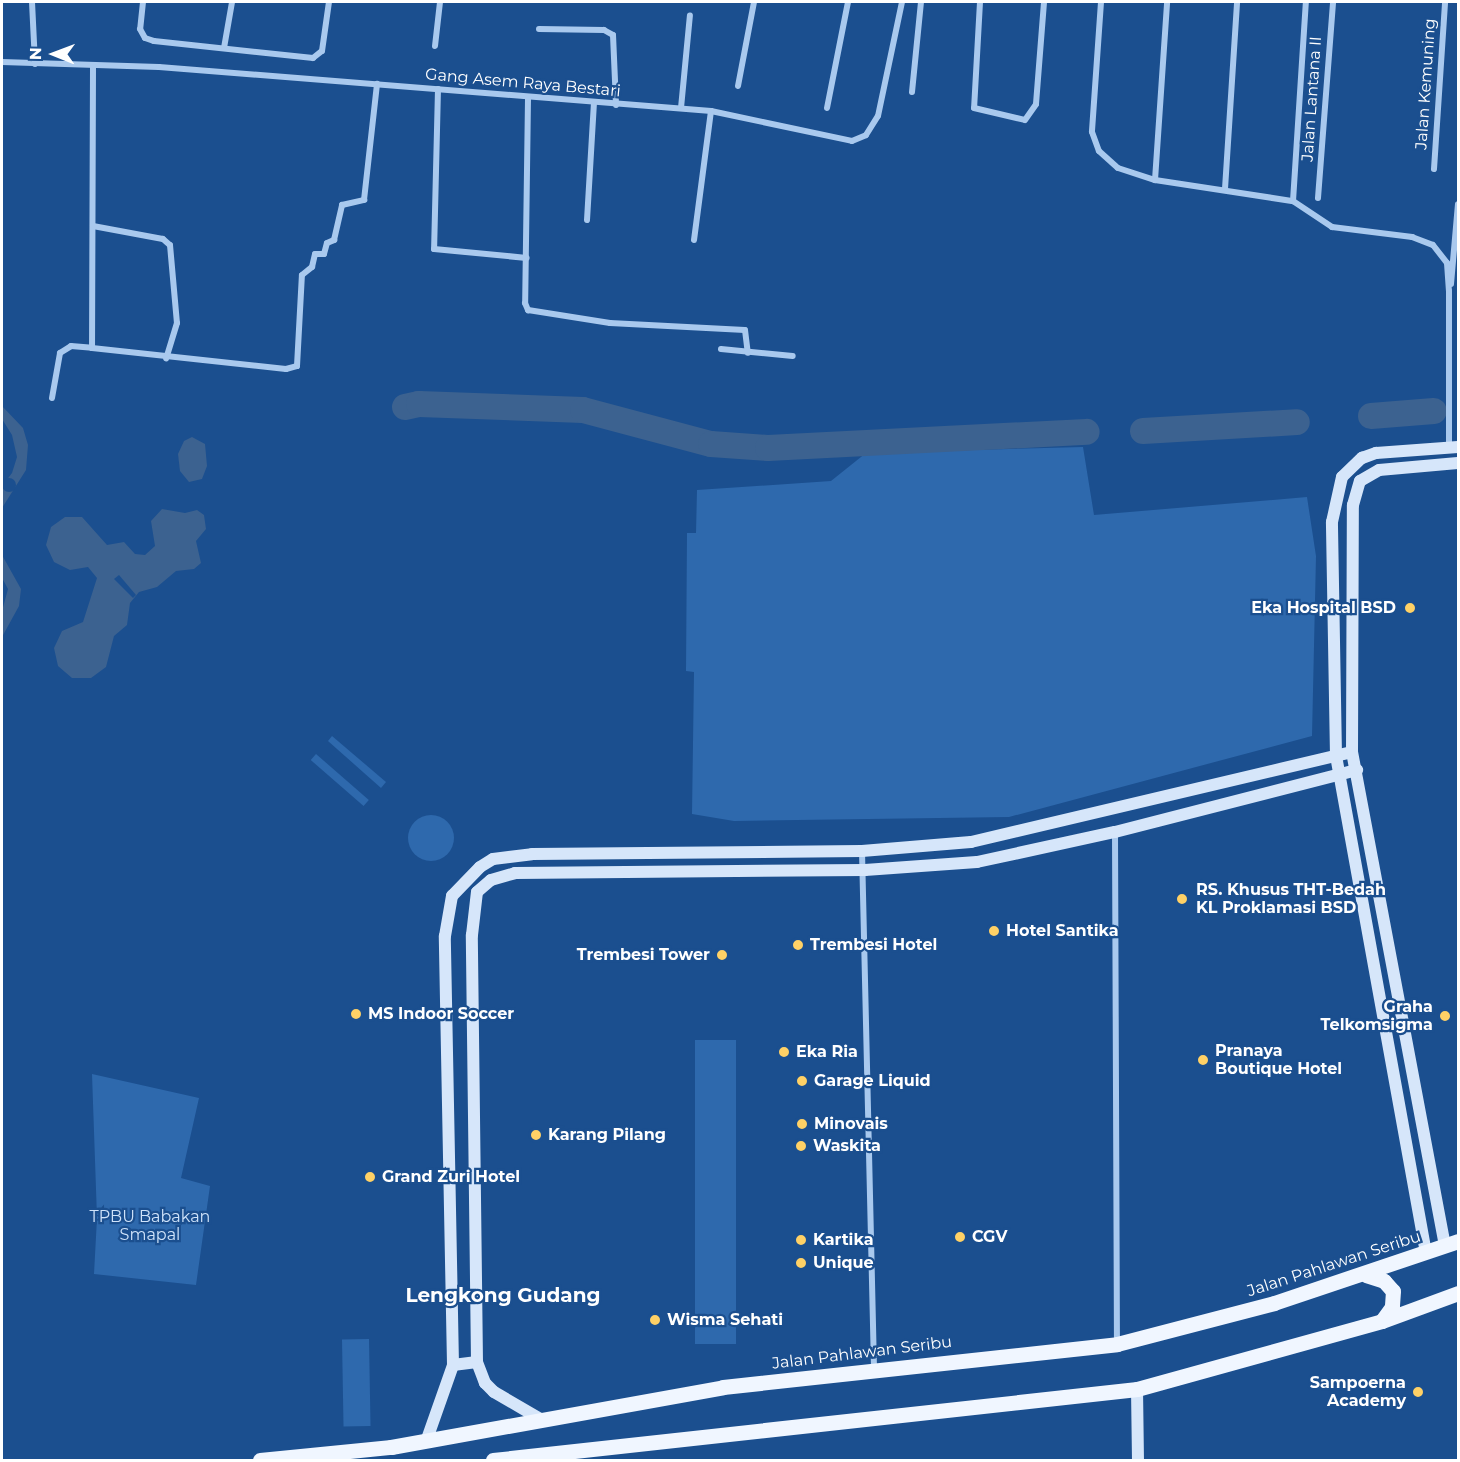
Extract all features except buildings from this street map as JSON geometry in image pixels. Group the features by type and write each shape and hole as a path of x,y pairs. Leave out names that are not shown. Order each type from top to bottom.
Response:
{"main road":[{"name":"Jalan Pahlawan Seribu","path":"260,1461 356,1452 723,1387 1117,1344 1366,1275 1452,1243"},
{"path":"1366,1275 1384,1281 1393,1291 1392,1307 1382,1321"},
{"path":"494,1461 1137,1389 1382,1321 1458,1293"}],"street":[{"path":"32,2 34,64"},
{"path":"143,2 140,29 145,38 317,57 322,51 329,2"},
{"path":"224,48 232,2"},
{"path":"435,46 440,2"},
{"path":"738,86 754,2"},
{"path":"827,108 848,2"},
{"name":"Gang Asem Raya Bestari","path":"2,62 159,67 438,89 528,99 681,108 711,111 846,141 866,135 878,116 902,2"},
{"path":"912,92 921,2"},
{"path":"980,2 974,108 1025,120 1036,104 1044,2"},
{"path":"1101,2 1092,132 1099,151 1118,168 1155,180 1293,201 1332,227 1412,237 1433,245 1447,263 1454,447 1376,453 1349,468 1337,489 1332,522 1336,756 1426,1252"},
{"path":"1155,180 1167,2"},
{"path":"1225,189 1237,2"},
{"path":"1293,201 1306,2"},
{"name":"Jalan Lantana II","path":"1318,198 1333,2"},
{"name":"Jalan Kemuning","path":"1434,169 1445,2"},
{"path":"681,108 690,15"},
{"path":"539,29 604,30 613,35 616,105"},
{"path":"92,348 93,66"},
{"path":"52,398 60,353 71,346 166,358 286,369 297,366 302,275 312,267 315,254 324,254 327,243 334,240 342,205 364,200 377,84"},
{"path":"438,89 434,249 527,258"},
{"path":"528,99 525,303 534,314 745,330 748,353"},
{"path":"587,220 594,103"},
{"path":"694,240 711,111"},
{"path":"1449,291 1456,260 1458,204"},
{"path":"93,226 163,239 170,245 177,323 166,358"},
{"path":"721,350 793,356"},
{"path":"1452,1243 1404,1025 1352,752 1356,492 1360,481 1379,470 1458,463"},
{"path":"427,1439 453,1365 445,936 449,905 457,888 494,859 532,854 862,851 971,842 1352,752"},
{"path":"542,1420 494,1392 479,1373 477,1362 472,935 477,892 491,880 515,873 864,870 977,862 1115,832 1357,770"},
{"path":"1115,832 1117,1344"},
{"path":"862,851 874,1370"},
{"path":"457,888 477,892"},
{"path":"1386,1028 1404,1025"},
{"path":"453,1365 477,1362"},
{"path":"1137,1389 1138,1461"}],"green space":[{"path":"1083,447 1094,515 1307,497 1316,556 1312,736 1009,817 734,821 692,814 694,672 686,671 687,533 696,533 697,490 831,481 866,453"},
{"path":"332,736 386,782 381,788 328,741"},
{"path":"316,754 369,800 364,806 311,760"},
{"path":"431,815 447,822 454,838 447,854 431,861 415,854 408,838 415,822"},
{"path":"695,1040 736,1040 736,1344 695,1344"},
{"name":"TPBU Babakan Smapal","path":"92,1074 199,1098 181,1178 210,1186 196,1285 94,1274 97,1218"},
{"path":"342,1339 369,1339 371,1426 344,1426"}],"shaded area":[{"path":"2,406 23,428 28,445 26,470 2,508 2,486 12,473 17,457 12,435 2,419"},
{"path":"192,437 205,444 207,466 202,479 189,482 180,471 178,454 184,441"},
{"path":"162,509 185,513 197,510 204,515 206,529 196,541 201,563 194,569 176,571 157,587 139,592 130,603 127,625 114,636 106,667 91,678 72,678 58,666 54,648 62,631 83,622 97,578 88,567 70,570 54,562 46,545 51,527 65,517 82,517 107,545 124,542 135,554 145,555 155,546 151,521"},
{"path":"2,555 21,589 19,606 2,637 2,611 8,589 2,578"}],"pier":[{"path":"6,478 12,478 16,485 12,492 6,492 2,488 2,482"},
{"path":"119,575 136,595 133,598 114,579"}],"waterway":[{"path":"405,407 419,404 583,410 711,444 768,448 1087,432"},
{"path":"1371,416 1434,411"},
{"path":"1143,431 1297,422"}],"place":[{"name":"Eka Hospital BSD","path":"1410,608"},
{"name":"RS. Khusus THT-Bedah KL Proklamasi BSD","path":"1182,899"},
{"name":"Hotel Santika","path":"994,931"},
{"name":"Trembesi Hotel","path":"798,945"},
{"name":"Trembesi Tower","path":"722,955"},
{"name":"MS Indoor Soccer","path":"356,1014"},
{"name":"Graha Telkomsigma","path":"1445,1016"},
{"name":"Eka Ria","path":"784,1052"},
{"name":"Pranaya Boutique Hotel","path":"1203,1060"},
{"name":"Garage Liquid","path":"802,1081"},
{"name":"Minovais","path":"802,1124"},
{"name":"Karang Pilang","path":"536,1135"},
{"name":"Waskita","path":"801,1146"},
{"name":"Grand Zuri Hotel","path":"370,1177"},
{"name":"CGV","path":"960,1237"},
{"name":"Kartika","path":"801,1240"},
{"name":"Unique","path":"801,1263"},
{"name":"Wisma Sehati","path":"655,1320"},
{"name":"Sampoerna Academy","path":"1418,1392"}],"district":[{"name":"Lengkong Gudang","path":"503,1295"}]}
